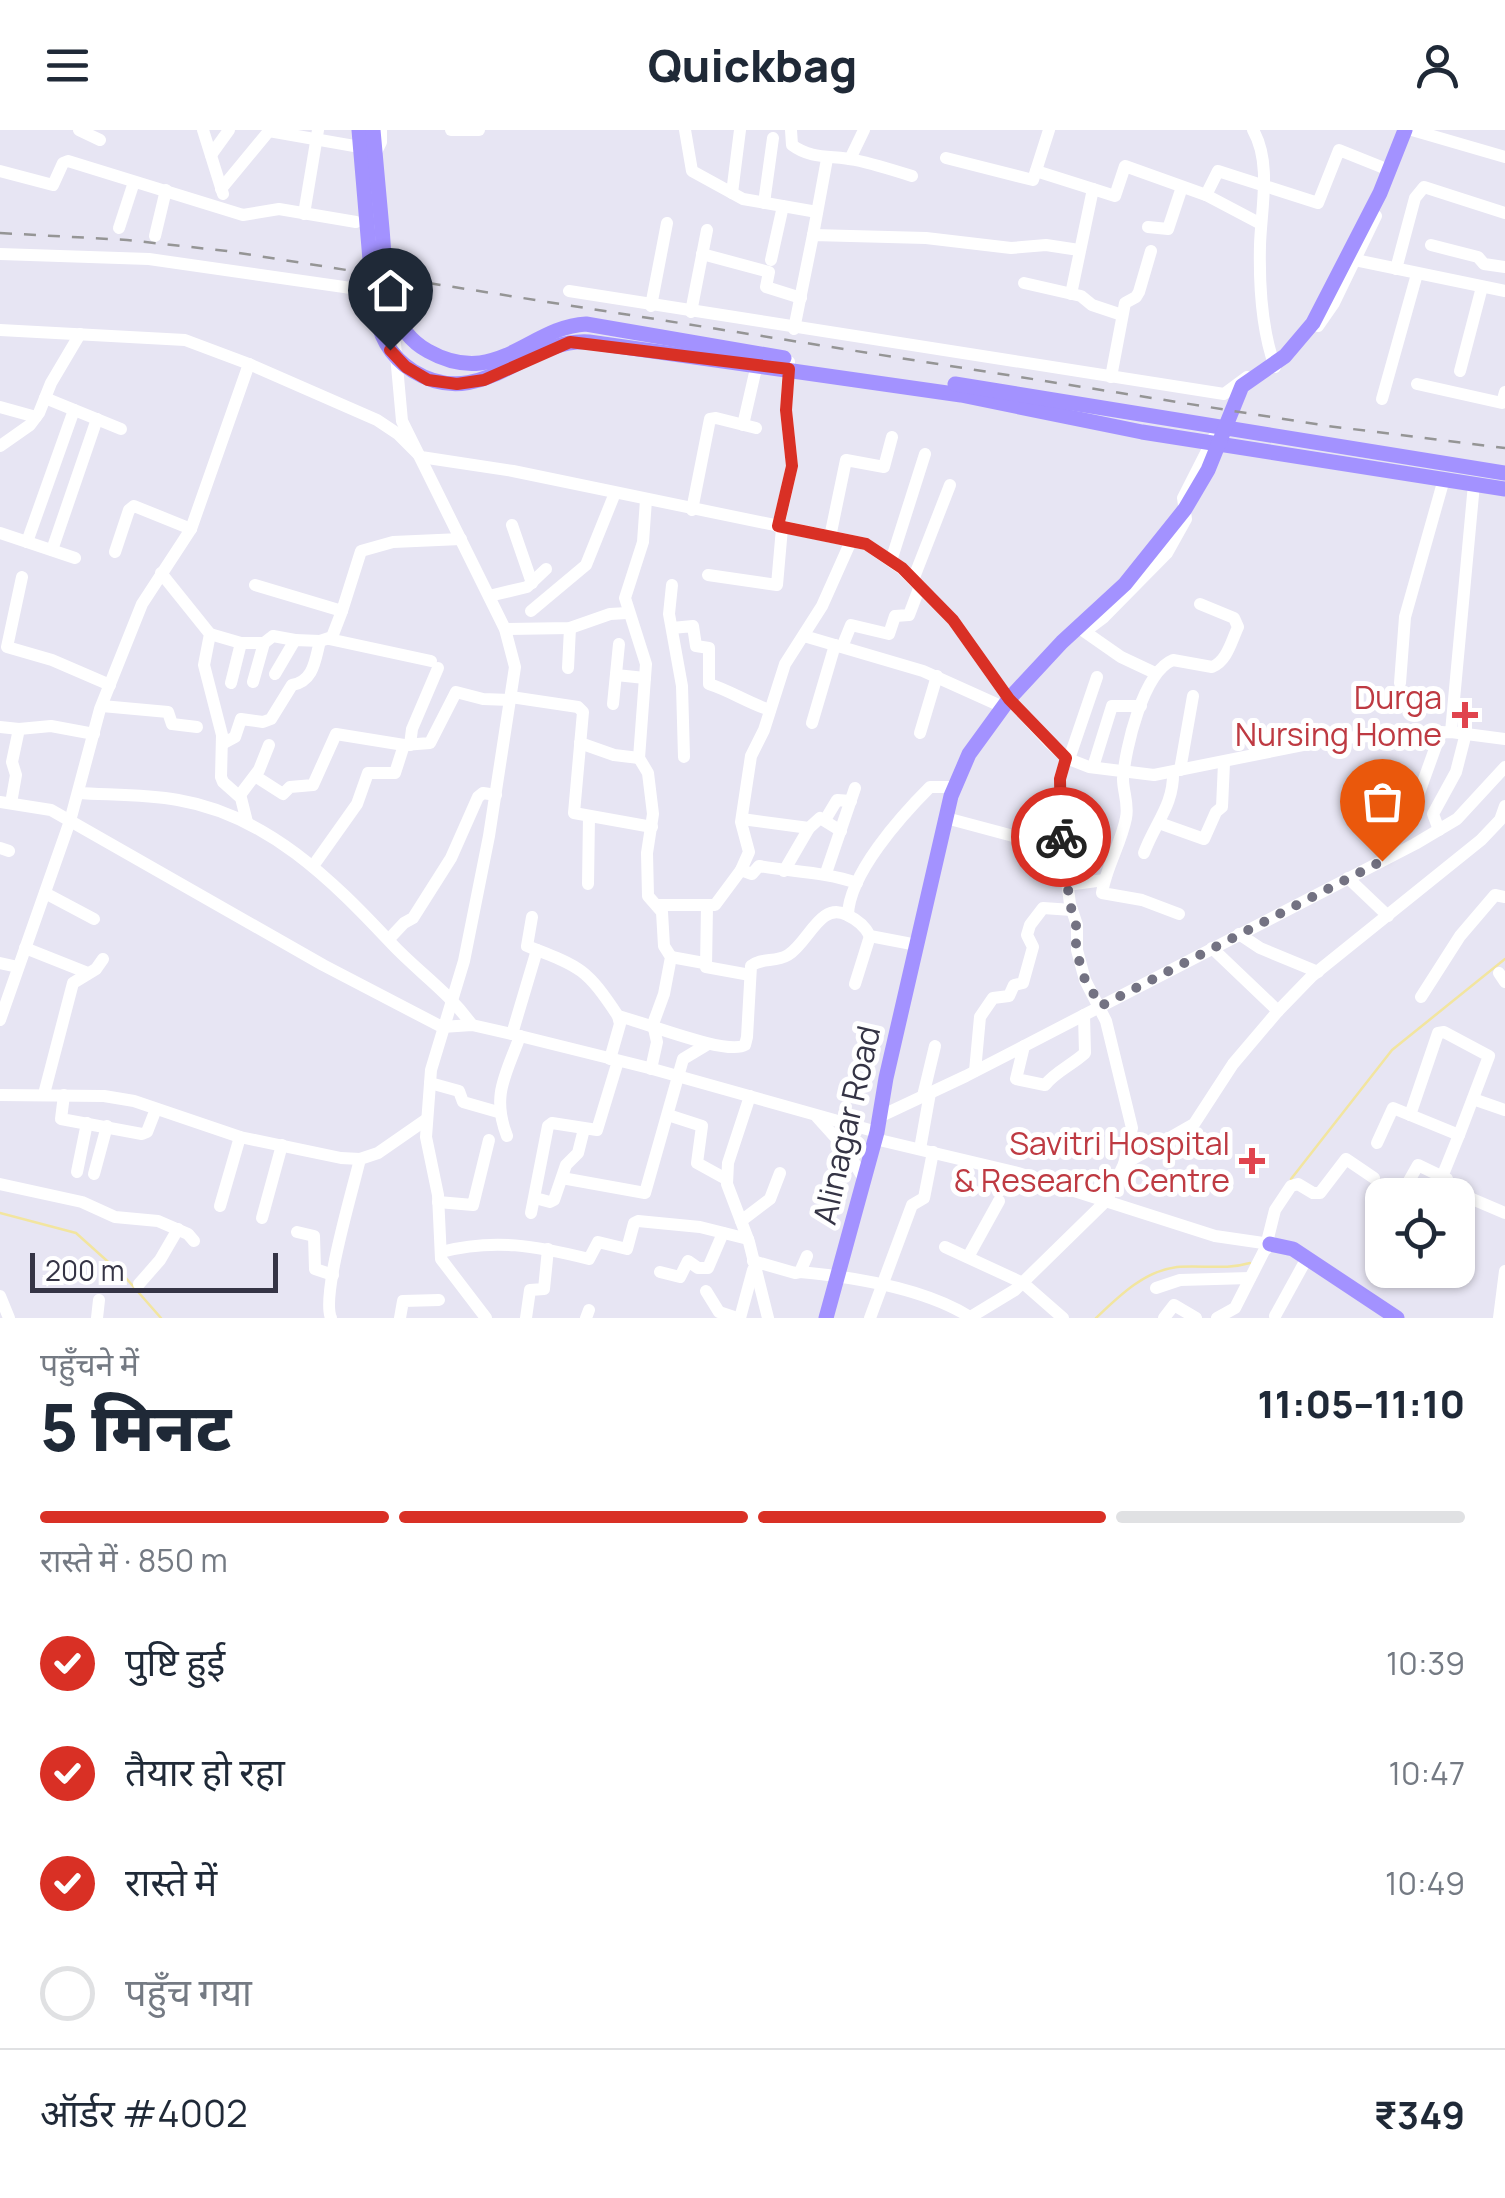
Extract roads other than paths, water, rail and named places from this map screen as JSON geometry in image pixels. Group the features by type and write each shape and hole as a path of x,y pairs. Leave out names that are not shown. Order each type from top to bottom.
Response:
{"main road":[{"path":"359,130 376,320 390,350 406,367 428,380 457,384 484,380 570,342 687,348 708,344 789,364 1215,435 1505,489"},
{"path":"377,130 390,304 405,332 422,348 448,360 477,363 494,360 575,324 757,364 789,364"},
{"name":"Alinagar Road","path":"831,1316 838,1275 878,1129 886,1078 946,818 970,754 1006,703 1143,563 1184,509 1222,440 1242,386 1285,356 1313,323 1408,130"},
{"path":"1215,435 1505,473"},
{"path":"1269,1244 1293,1249 1308,1258 1387,1315"}],"street":[{"path":"79,130 100,140"},
{"path":"203,130 228,211"},
{"path":"210,155 228,130"},
{"path":"222,190 269,131 318,135 377,150 382,142 377,130"},
{"path":"450,130 479,130"},
{"path":"685,130 689,168 743,200 817,212"},
{"path":"732,193 740,130"},
{"path":"791,130 792,145 827,160 850,158 912,176"},
{"path":"850,158 864,130"},
{"path":"946,158 1032,181 1049,130"},
{"path":"1253,130 1263,159 1264,326 1270,357 1277,366"},
{"path":"1408,130 1505,158"},
{"path":"304,214 318,135"},
{"path":"764,203 773,138"},
{"path":"569,291 1224,394 1242,378 1277,366 1319,325 1385,194 1385,181 1339,150 1318,203 1216,171 1206,195"},
{"path":"794,329 827,160"},
{"path":"0,171 53,185 68,162 249,216 273,209 356,222"},
{"path":"1036,171 1115,196 1125,166 1206,195 1261,224"},
{"path":"120,228 134,182"},
{"path":"1148,226 1168,229 1182,187"},
{"path":"1396,270 1415,198 1424,187 1505,213"},
{"path":"1071,294 1093,189"},
{"path":"155,236 166,190"},
{"path":"772,260 783,206"},
{"path":"652,306 667,223"},
{"path":"691,312 707,230"},
{"path":"814,235 926,238 1011,248 1046,245 1078,250"},
{"path":"1431,245 1478,258 1484,264 1505,267"},
{"path":"1111,377 1126,301 1139,292 1151,251"},
{"path":"0,254 148,259 376,290 395,344 402,421 505,630 516,667 464,961 442,1027 430,1083 426,1137 438,1202 441,1259 475,1312 486,1318"},
{"path":"702,254 770,272 766,287 800,298"},
{"path":"1354,260 1505,291"},
{"path":"1382,399 1416,274"},
{"path":"1024,283 1071,294 1122,315"},
{"path":"1460,372 1482,286"},
{"path":"0,330 185,340 377,420 421,457 513,471 866,544 892,561 953,620 1006,703 1067,759 1093,767 1154,774 1333,739 1446,732 1505,740"},
{"path":"0,446 36,417 80,334"},
{"path":"0,1020 70,821 102,706 142,604 190,529 248,364"},
{"path":"692,510 710,420 750,426 757,364"},
{"path":"708,575 777,584 780,527 792,466 786,410 789,364"},
{"path":"1416,384 1502,403 1505,392"},
{"path":"45,398 121,429"},
{"path":"0,407 36,417"},
{"path":"26,542 74,410"},
{"path":"52,550 98,419"},
{"path":"1082,623 1091,627 1103,618 1167,553 1186,519 1183,498 1215,435"},
{"path":"830,537 845,462 848,459 884,467 892,437"},
{"path":"892,561 925,454"},
{"path":"50,477 73,488"},
{"path":"1400,683 1404,617 1444,479"},
{"path":"1418,794 1446,732 1474,484"},
{"path":"812,723 839,646 851,625 888,634 894,616 909,615 950,485"},
{"path":"531,611 586,566 615,493"},
{"path":"646,500 643,542 626,586 627,613 644,659 639,758 648,773 652,827 648,896 662,912 664,946 671,957 653,1024 657,1042 652,1068"},
{"path":"114,552 134,506 190,529"},
{"path":"512,525 532,583"},
{"path":"0,534 76,558"},
{"path":"222,744 235,737 241,719 263,722 271,718 291,686 310,676 325,640 336,632 361,551 394,542 461,540"},
{"path":"658,906 707,906 720,901 740,870 748,852 742,819 749,762 785,664 822,606 850,541"},
{"path":"489,596 518,591 546,569"},
{"path":"161,573 210,634 241,643 264,642 273,636 325,640 434,665 394,774 368,773 357,804 314,866"},
{"path":"22,577 7,646 110,685"},
{"path":"255,585 342,611"},
{"path":"672,585 669,614 682,686 684,757"},
{"path":"1178,914 1137,899 1104,895 1104,880 1126,818 1124,771 1140,706 1155,673 1173,660 1212,667 1225,657 1237,622 1200,604"},
{"path":"505,630 570,628 610,614 627,613"},
{"path":"1082,623 1121,657 1155,673"},
{"path":"672,628 693,626 696,646 709,648 709,684 770,710"},
{"path":"568,668 570,628"},
{"path":"210,634 204,665 222,744 222,780 240,795 247,822"},
{"path":"804,636 937,676 1006,703"},
{"path":"275,674 295,640"},
{"path":"252,682 264,642"},
{"path":"231,683 241,643"},
{"path":"613,704 619,644"},
{"path":"616,675 645,678"},
{"path":"920,733 937,676"},
{"path":"754,1264 795,1273 838,1275 885,1286 954,1308 969,1317 1023,1283 1107,1200 1124,1164 1131,1116 1101,1006 1085,980 1076,950 1076,925 1062,849 1060,779 1097,677"},
{"path":"255,776 281,795 290,787 313,785 338,734 407,745 430,743 456,692 483,699 582,708 573,810 576,815 652,827"},
{"path":"1144,853 1173,792 1193,696"},
{"path":"102,706 168,712 172,724 197,727"},
{"path":"1093,767 1112,706 1140,706"},
{"path":"0,727 19,730 51,726 94,734"},
{"path":"19,730 12,762 16,775 5,803 51,810 324,965 442,1027 472,1025 652,1068 878,1129 927,1150 1018,1172 1201,1232 1269,1244"},
{"path":"1439,830 1433,814 1456,772 1466,733"},
{"path":"580,742 614,755 639,758"},
{"path":"240,795 255,776 269,745"},
{"path":"1159,822 1204,839 1216,812 1222,808 1224,762"},
{"path":"878,1129 927,1095 1457,820 1505,767"},
{"path":"848,915 849,896 882,840 930,787 955,787"},
{"path":"78,793 177,800 247,822 273,836 314,866 452,997 472,1025"},
{"path":"389,939 413,918 451,858 478,797 496,794"},
{"path":"825,820 836,800 852,794 826,873"},
{"path":"588,884 589,816"},
{"path":"1124,1164 1194,1124 1233,1064 1278,1010 1503,816"},
{"path":"946,818 1062,849"},
{"path":"742,819 809,828"},
{"path":"784,871 818,819 841,831"},
{"path":"740,870 752,874 759,866 826,873 857,883"},
{"path":"1348,878 1388,916"},
{"path":"1067,886 1104,880"},
{"path":"45,893 94,919"},
{"path":"1421,997 1460,936 1497,894 1505,897"},
{"path":"704,963 707,906"},
{"path":"975,1072 980,1017 993,998 1009,996 1014,986 1024,983 1034,947 1027,936 1030,925 1043,908 1072,910"},
{"path":"618,1016 708,1044 734,1049 745,1045 750,966 758,960 778,960 790,954 826,912 836,910 863,924 870,936 855,984"},
{"path":"531,1214 549,1124 599,1128 620,1024 590,976 560,957 526,944 532,916"},
{"path":"1240,934 1260,948 1318,972"},
{"path":"870,936 916,945"},
{"path":"25,948 88,973"},
{"path":"1212,948 1278,1010"},
{"path":"507,1136 498,1112 537,950"},
{"path":"671,957 750,975"},
{"path":"44,1094 74,984 103,959"},
{"path":"0,963 18,967"},
{"path":"1024,1046 1016,1080 1045,1085 1054,1074 1065,1071 1086,1053 1084,1015"},
{"path":"1410,1115 1441,1032 1488,1056 1442,1177"},
{"path":"562,1178 645,1193 684,1059 708,1044"},
{"path":"870,1318 912,1205 924,1198 927,1095 935,1046"},
{"path":"430,1083 460,1091 463,1102 498,1112"},
{"path":"0,1094 104,1096 240,1137 360,1159 378,1153 427,1119"},
{"path":"64,1095 61,1119 145,1134 156,1109"},
{"path":"750,1096 726,1179 748,1239 768,1318"},
{"path":"1473,1099 1505,1110"},
{"path":"1377,1142 1391,1109 1396,1108 1459,1136"},
{"path":"814,1114 846,1148 864,1178"},
{"path":"668,1116 702,1126 697,1163 726,1179"},
{"path":"76,1172 87,1123"},
{"path":"94,1174 107,1126"},
{"path":"535,1198 553,1202 566,1165 578,1153 584,1128"},
{"path":"220,1206 240,1137"},
{"path":"438,1202 473,1205 490,1140"},
{"path":"262,1218 282,1145"},
{"path":"331,1318 328,1312 333,1275 360,1159"},
{"path":"1217,1318 1236,1308 1269,1244 1271,1220 1292,1186 1298,1184 1313,1193 1320,1192 1346,1159 1374,1178"},
{"path":"1411,1178 1418,1165 1447,1179 1444,1188 1505,1213"},
{"path":"741,1221 770,1199 780,1173"},
{"path":"0,1184 82,1202 115,1217 154,1220 194,1240"},
{"path":"968,1257 998,1202"},
{"path":"440,1252 482,1243 548,1248 587,1259 598,1242 627,1249 638,1221 700,1227 748,1239"},
{"path":"139,1284 160,1260 178,1229"},
{"path":"297,1232 314,1236 315,1268 333,1275"},
{"path":"660,1272 680,1277 688,1261 698,1268 708,1268 723,1232"},
{"path":"526,1318 530,1290 544,1288 548,1248"},
{"path":"945,1248 1023,1283 1063,1318"},
{"path":"800,1272 807,1256"},
{"path":"1275,1316 1308,1258"},
{"path":"706,1292 721,1316 738,1318 754,1264"},
{"path":"1499,1318 1505,1271"},
{"path":"1156,1288 1180,1280 1250,1278"},
{"path":"1,1300 9,1318"},
{"path":"97,1318 99,1300"},
{"path":"400,1318 403,1301 439,1300"},
{"path":"1164,1318 1174,1305 1196,1318"}],"waterway":[{"path":"1291,1179 1392,1050 1505,959"},
{"path":"0,1213 76,1233 125,1277 161,1318"},
{"path":"1096,1318 1133,1286 1165,1269 1250,1263"}],"railway":[{"path":"0,233 127,240 227,251 1328,426 1505,448"}],"place":[{"name":"Durga Nursing Home","path":"1465,715"},
{"name":"Savitri Hospital & Research Centre","path":"1252,1161"}]}
